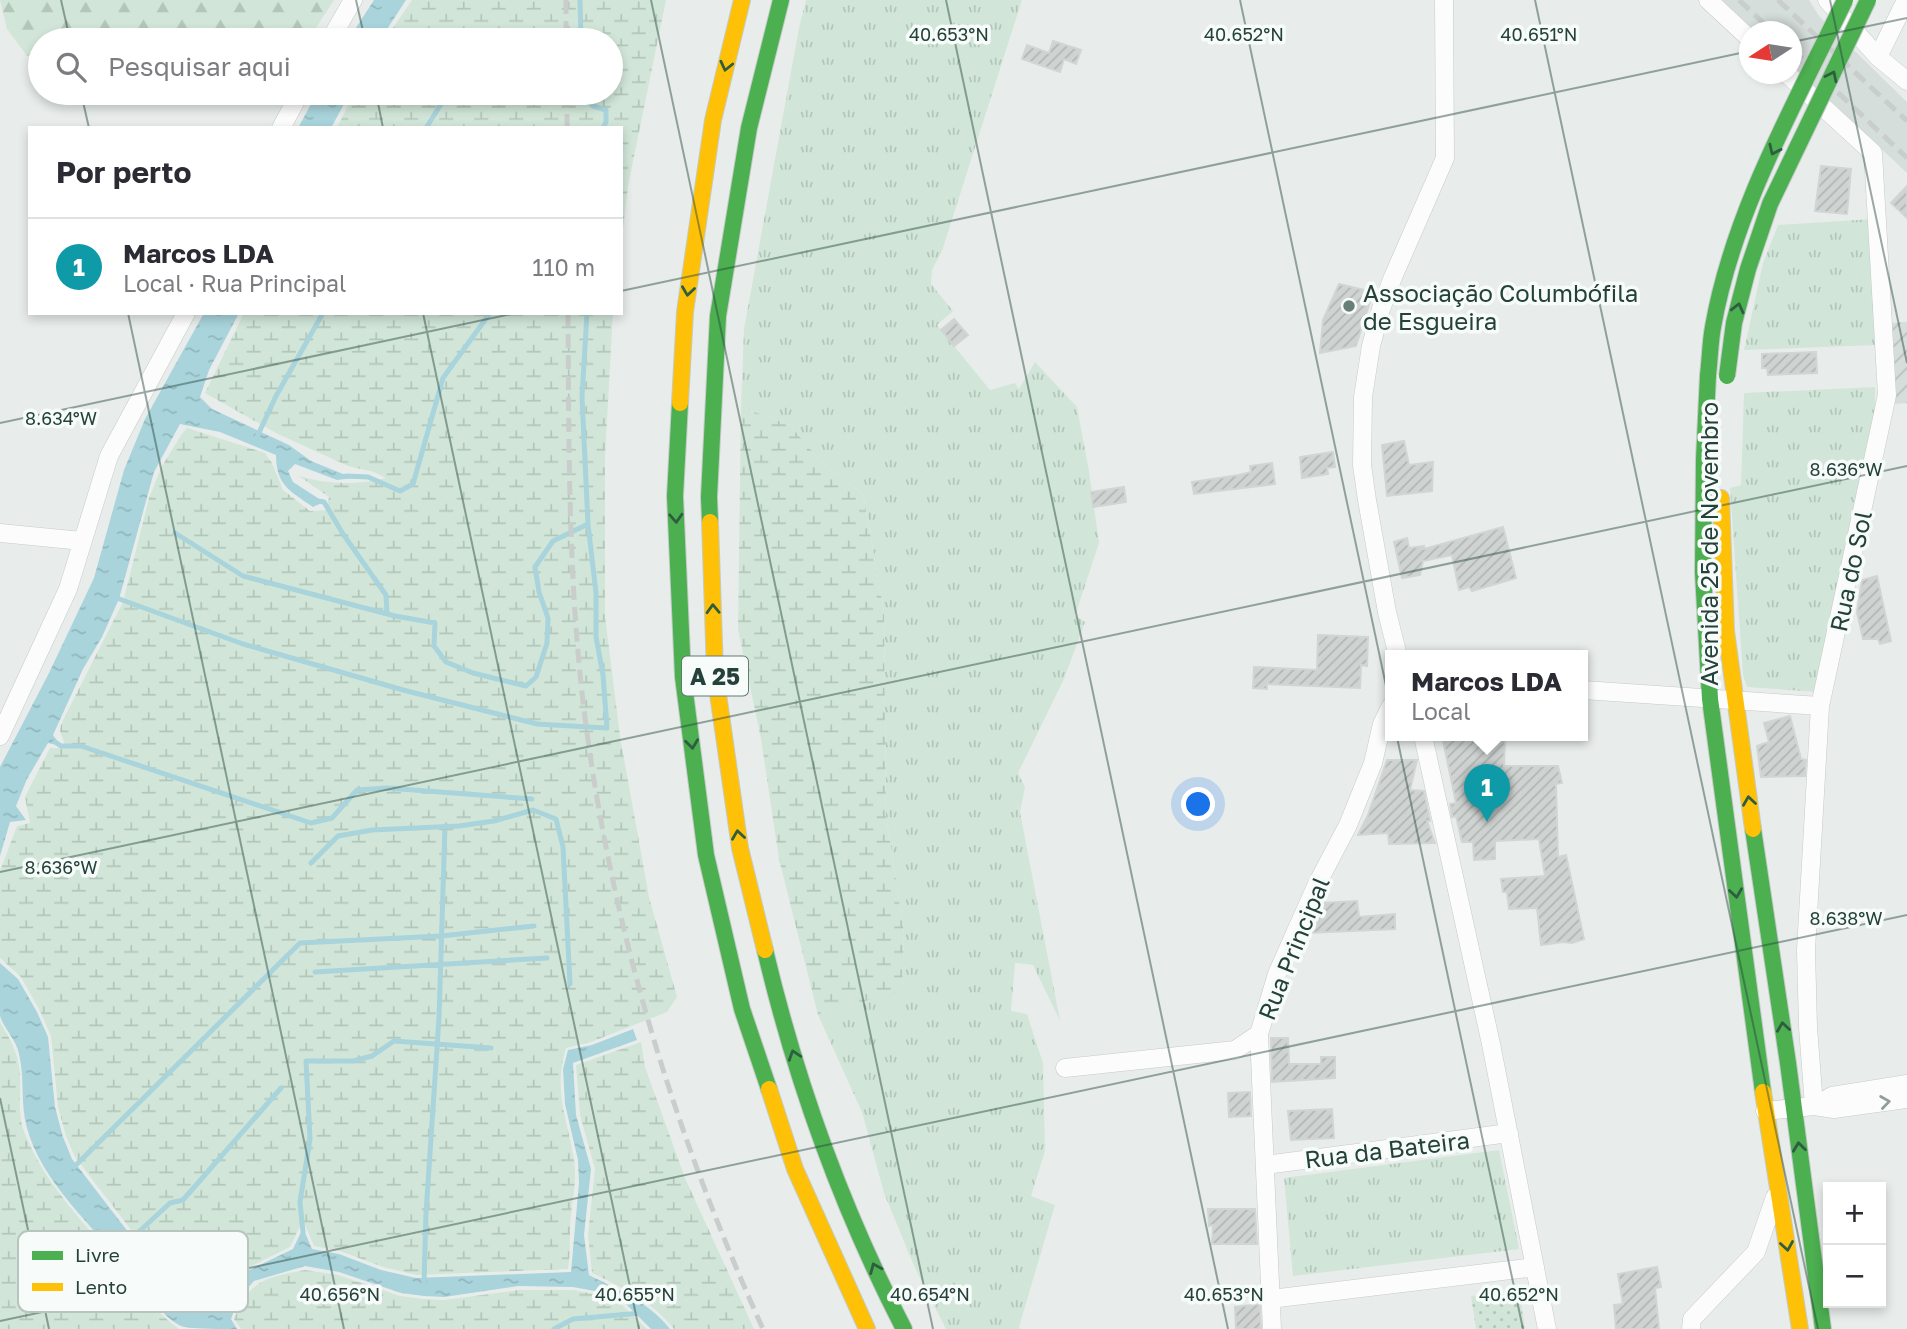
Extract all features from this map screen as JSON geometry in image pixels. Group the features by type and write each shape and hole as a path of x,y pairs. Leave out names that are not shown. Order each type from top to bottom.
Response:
{"main road":[{"name":"A 25","path":"742,0 713,120 685,312 675,496 683,677 706,855 742,1009 795,1169 867,1329"},
{"name":"A 25","path":"782,0 750,128 718,316 709,497 715,673 740,848 777,1002 827,1159 904,1329"},
{"name":"Avenida 25 de Novembro","path":"1800,1329 1765,1111 1710,699 1703,573 1704,459 1713,324 1727,271 1751,199 1845,0"},
{"name":"Avenida 25 de Novembro","path":"1726,382 1734,323 1748,269 1770,204 1868,0"},
{"name":"Avenida 25 de Novembro","path":"1720,452 1726,631 1734,700 1794,1108 1823,1329"}],"street":[{"path":"337,28 353,0"},
{"path":"1396,650 1367,500 1362,465 1362,430 1371,346 1393,276 1446,158 1444,0"},
{"path":"1708,0 1739,29"},
{"path":"1827,0 1878,57 1907,81"},
{"path":"1878,57 1906,0"},
{"name":"Rua do Sol","path":"1798,84 1873,153 1887,395 1820,706 1806,950 1814,1106"},
{"path":"282,126 293,105"},
{"path":"0,736 68,589 109,456 185,315"},
{"path":"0,533 82,541"},
{"path":"1588,690 1820,706"},
{"name":"Rua Principal","path":"1272,1329 1259,1034 1277,974 1317,884 1349,825 1373,763 1385,718"},
{"path":"1424,741 1509,1133 1547,1329"},
{"path":"1065,1068 1235,1050 1259,1034"},
{"path":"1814,1106 1832,1096 1907,1084"},
{"path":"1765,1111 1814,1106 1834,1109 1907,1099"},
{"name":"Rua da Bateira","path":"1265,1165 1509,1133"},
{"path":"1690,1329 1692,1319 1756,1252 1777,1190"},
{"path":"1270,1299 1535,1267"}],"shaded area":[{"path":"1722,0 1809,0 1819,16 1907,102 1907,173 1802,74 1802,21 1744,21"},
{"path":"1907,322 1907,403 1893,404 1887,323"}],"green space":[{"path":"0,0 334,0 316,28 28,28 27,56 7,29"},
{"path":"412,0 666,0 628,186 623,228 623,126 338,126 348,105 623,105 623,28 393,28"},
{"path":"806,0 1022,0 942,251 932,270 931,284 953,311 937,325 990,390 1015,383 1019,389 1035,362 1077,407 1099,543 1075,616 1085,622 1064,679 1018,773 1025,787 1020,812 1060,1021 1033,965 1015,963 1011,1011 1027,1014 1043,1063 1045,1151 1031,1196 1055,1205 1019,1327 1021,1329 946,1329 915,1268 884,1193 862,1112 818,1015 902,989 904,933 886,815 884,612 863,494 821,462 790,425 741,407 744,329"},
{"path":"1873,219 1878,345 1744,350 1763,263 1778,225"},
{"path":"243,315 613,315 605,456 605,616 620,736 649,897 677,997 667,1012 591,1042 566,1048 562,1064 561,1091 575,1174 568,1269 416,1275 383,1267 340,1251 314,1246 303,1220 290,1247 248,1268 248,1231 132,1231 75,1157 66,1136 58,1107 51,1036 21,977 0,958 0,871 17,826 30,823 25,797 50,748 66,748 60,731 61,724 123,602 149,498 161,468 187,428 265,453 283,490 310,511 326,510 329,497 299,476 342,483 386,478 374,472 348,466 278,434 205,393"},
{"path":"1875,387 1875,428 1819,692 1747,687 1743,675 1730,488 1741,485 1744,393"},
{"path":"741,407 790,425 821,462 863,494 884,612 886,815 904,933 902,990 818,1015 779,859 761,739 738,629"},
{"path":"0,1022 11,1041 18,1062 20,1112 25,1134 44,1172 91,1231 18,1231 18,1312 160,1312 179,1329 0,1329"},
{"path":"641,1042 645,1067 685,1178 754,1329 674,1329 647,1303 592,1273 588,1235 595,1169 580,1115 576,1065"},
{"path":"1499,1150 1519,1249 1293,1276 1284,1178"},
{"path":"305,1270 338,1275 400,1296 424,1299 444,1300 519,1290 573,1290 599,1295 622,1305 647,1329 241,1329 234,1319 237,1312 248,1312 248,1295 261,1282"},
{"path":"1519,1290 1525,1329 1476,1329 1471,1296"}],"water":[{"path":"374,0 406,0 388,28 356,28"},
{"path":"310,105 343,105 332,126 299,126"},
{"path":"203,315 238,315 209,370 200,397 212,409 289,445 311,461 353,478 337,480 295,464 288,471 293,482 324,502 313,507 286,486 279,474 276,455 220,432 180,424 154,472 119,599 53,735 61,746 48,743 27,779 16,806 26,820 10,822 0,856 0,767 94,578 124,470 145,419"},
{"path":"0,963 18,979 48,1037 55,1107 72,1159 127,1231 95,1231 44,1167 34,1148 25,1119 19,1054 0,1016"},
{"path":"633,1029 637,1040 573,1063 576,1115 591,1169 584,1235 589,1275 643,1304 670,1329 651,1329 624,1302 600,1292 573,1287 519,1286 444,1297 424,1296 401,1293 339,1272 305,1266 254,1281 248,1288 248,1271 293,1249 303,1228 312,1249 339,1254 381,1270 416,1278 571,1272 579,1183 578,1160 565,1104 563,1069 568,1050 592,1045"},
{"path":"163,1312 234,1312 231,1319 237,1329 190,1328 169,1318"}],"building":[{"path":"1053,41 1081,50 1076,64 1064,59 1060,72 1022,59 1027,45 1049,53"},
{"path":"1821,166 1851,169 1847,214 1815,211"},
{"path":"1907,186 1907,218 1891,203"},
{"name":"Associação Columbófila de Esgueira","path":"1339,284 1373,292 1356,346 1320,353 1323,320"},
{"path":"954,319 968,335 954,346 941,330"},
{"path":"1816,352 1817,373 1768,375 1767,368 1762,368 1762,354"},
{"path":"1404,441 1409,465 1433,462 1432,491 1387,496 1382,445"},
{"path":"1333,452 1335,467 1327,468 1328,474 1302,478 1300,457"},
{"path":"1272,463 1275,484 1194,494 1192,482 1239,475 1251,472 1250,466"},
{"path":"1124,487 1126,502 1093,507 1091,492"},
{"path":"1503,527 1516,578 1472,591 1469,587 1459,590 1452,555 1423,561 1420,575 1402,578 1394,542 1407,538 1409,548 1424,546 1424,549"},
{"path":"1877,576 1891,641 1880,644 1878,639 1863,639 1857,612 1862,580"},
{"path":"1318,635 1368,637 1367,666 1361,665 1360,688 1267,684 1267,689 1253,688 1254,667 1317,670"},
{"path":"1790,716 1801,759 1806,760 1805,776 1761,777 1757,746 1769,742 1764,723"},
{"path":"1443,741 1505,741 1504,766 1558,766 1562,783 1556,784 1558,857 1566,855 1584,939 1572,943 1541,945 1537,908 1509,909 1507,892 1503,892 1501,879 1545,876 1539,839 1495,841 1495,859 1474,860 1473,842 1462,842 1456,816 1452,817 1450,804 1456,803"},
{"path":"1387,760 1417,760 1410,790 1424,791 1430,821 1427,821 1435,843 1389,844 1388,833 1358,835 1368,815"},
{"path":"1357,901 1359,917 1395,914 1395,929 1308,933 1321,903"},
{"path":"1271,1038 1288,1038 1289,1064 1321,1064 1321,1057 1335,1057 1335,1078 1272,1082"},
{"path":"1250,1092 1251,1116 1229,1117 1228,1093"},
{"path":"1332,1109 1334,1138 1291,1140 1288,1111"},
{"path":"1208,1209 1255,1209 1257,1244 1212,1244 1213,1225 1209,1226"},
{"path":"1657,1267 1661,1287 1655,1288 1659,1329 1616,1329 1614,1305 1623,1304 1618,1274"},
{"path":"1260,1304 1261,1329 1236,1329 1235,1307"}],"waterway":[{"path":"580,0 581,28"},
{"path":"427,126 440,105"},
{"path":"592,105 606,110 604,126"},
{"path":"257,437 276,396 322,315"},
{"path":"346,476 368,477 400,491 413,484 443,378 489,315"},
{"path":"175,533 243,576 395,616 435,623 434,646 446,662 473,673 526,686 536,677 547,643 548,618 539,592 535,567 553,541 588,524 582,397 587,315"},
{"path":"318,501 324,502 386,595 387,614"},
{"path":"114,597 243,644 403,690 537,724 607,728 603,675 596,637 596,593 588,524"},
{"path":"55,742 61,746 81,746 311,823 332,818 357,790 387,788 532,799"},
{"path":"311,863 338,836 372,830 459,826 494,821 533,810 556,819 563,847 570,984"},
{"path":"424,1284 439,1018 445,826"},
{"path":"74,1167 300,943 441,936 534,926"},
{"path":"315,972 547,958"},
{"path":"303,1232 300,1202 310,1139 306,1061 353,1061 372,1056 394,1041 491,1048"},
{"path":"140,1231 170,1203 183,1200 281,1088"},
{"path":"554,1329 573,1319 642,1313"}],"railway":[{"path":"566,0 566,28"},
{"path":"1739,0 1761,21"},
{"path":"1778,0 1907,121"},
{"path":"1802,58 1907,158"},
{"path":"567,105 567,126"},
{"path":"568,315 570,512 575,611 584,710 611,870 629,949 674,1103 701,1179 763,1329"}],"traffic: fast":[{"path":"710,522 718,316 749,128 781,0"},
{"path":"1708,375 1713,327 1722,284 1750,200 1845,0"},
{"path":"1727,376 1734,323 1748,269 1770,204 1868,0"},
{"path":"1708,375 1703,573 1710,699 1763,1092"},
{"path":"680,403 675,496 683,677 706,855 742,1009 769,1089"},
{"path":"1753,829 1788,1063 1823,1329"},
{"path":"765,950 791,1048 823,1144 860,1238 904,1329"}],"traffic: slow":[{"path":"680,403 685,312 713,120 742,0"},
{"path":"1721,498 1726,631 1753,829"},
{"path":"710,522 715,673 740,848 765,950"},
{"path":"769,1089 795,1169 867,1329"},
{"path":"1763,1092 1800,1329"}],"place":[{"name":"Associação Columbófila de Esgueira","path":"1349,306"},
{"name":"Marcos LDA","path":"1487,822"}]}
